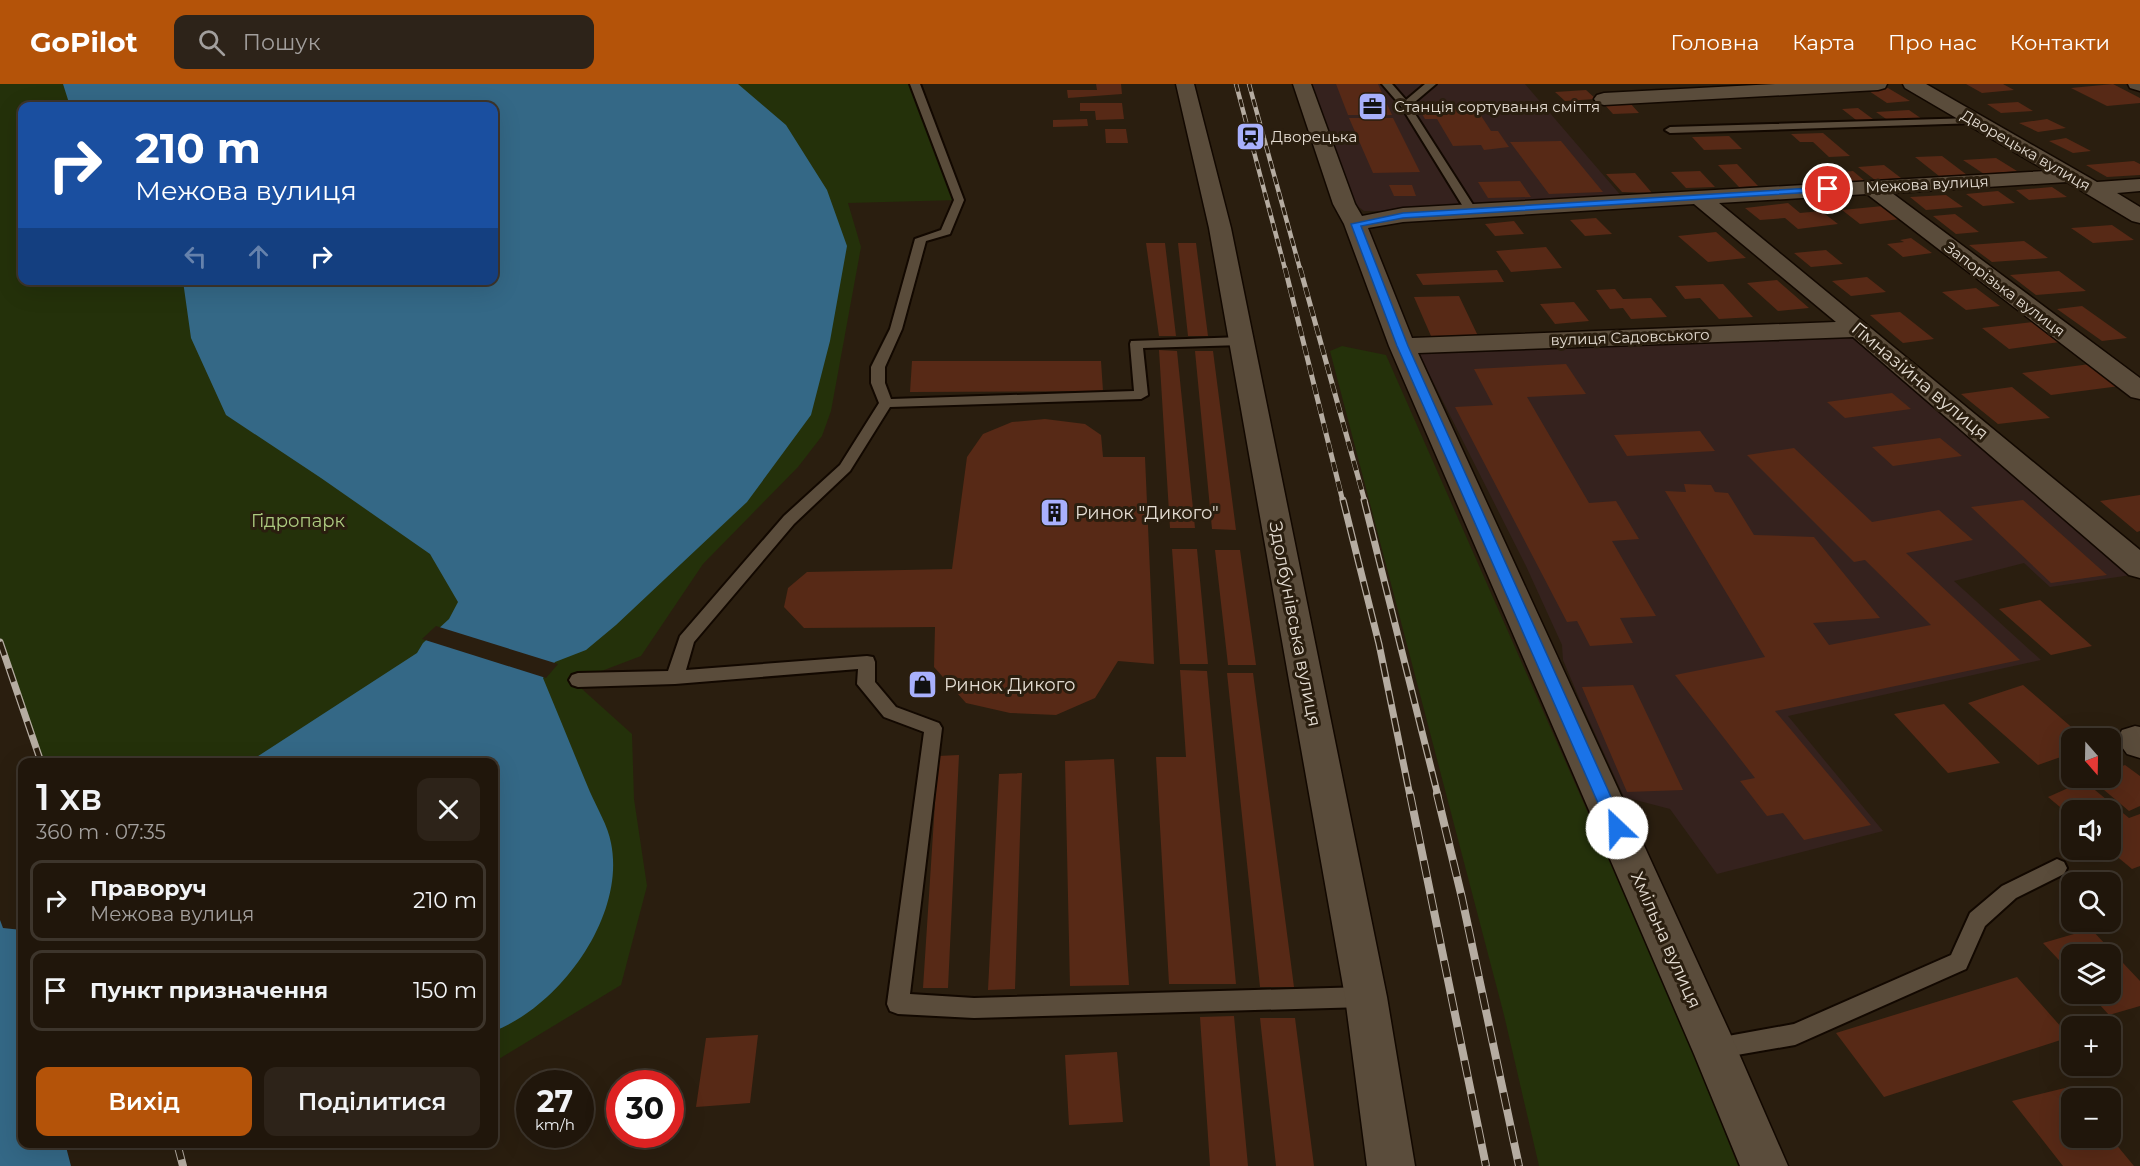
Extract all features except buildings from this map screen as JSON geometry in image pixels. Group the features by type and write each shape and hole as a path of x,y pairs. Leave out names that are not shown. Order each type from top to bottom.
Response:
{"street":[{"name":"Здолбунівська вулиця","path":"1185,84 1220,228 1242,341 1366,997 1391,1166"},
{"name":"Хмільна вулиця","path":"1302,84 1344,204 1355,224 1402,346 1714,1048 1764,1166"},
{"path":"1604,99 1878,84"},
{"name":"Дворецька вулиця","path":"1912,84 2140,216"},
{"name":"Межова вулиця","path":"1355,224 1403,215 2068,176"},
{"path":"2092,189 2140,185"},
{"name":"Запорізька вулиця","path":"1871,187 1992,281 2140,390"},
{"name":"Гімназійна вулиця","path":"1698,197 2140,567"},
{"name":"вулиця Садовського","path":"1402,346 1858,329"}],"lane":[{"path":"886,403 878,383 878,367 896,329 921,239 946,232 959,200 915,84"},
{"path":"1388,84 1405,105 1471,211"},
{"path":"1405,105 1431,84"},
{"path":"1670,130 1974,121"},
{"path":"886,403 1141,395 1136,344 1242,341"},
{"path":"675,677 686,640 789,520 845,468 886,403"},
{"path":"578,680 675,677 867,662 866,684 890,712 933,728 898,1004 974,1008 1366,997"},
{"path":"1714,1048 1795,1034 1959,962 1977,920 2009,892 2057,868"}],"shaded area":[{"path":"1310,84 1525,84 1623,198 1400,211 1364,211 1356,205 1333,154"},
{"path":"1856,333 2138,574 2050,587 2024,563 1954,581 2041,660 1788,716 1883,831 1717,874 1670,809 1624,797 1582,705 1563,660 1562,645 1526,566 1417,350"}],"green space":[{"name":"Гідропарк","path":"0,84 915,84 959,200 848,203 861,247 831,411 822,436 798,467 703,564 641,656 578,680 582,689 632,734 634,799 647,886 621,985 498,1060 498,758 40,758 0,642"},
{"path":"1342,346 1386,355 1690,1044 1738,1166 1539,1166 1504,1015 1330,351"}],"water":[{"path":"63,84 738,84 786,125 827,190 847,246 830,341 811,415 747,502 616,625 586,650 555,662 543,678 607,830 611,843 613,871 608,900 598,928 583,955 564,980 542,1001 519,1019 498,1029 498,758 255,758 417,653 423,643 449,619 458,602 430,554 226,415 191,338 184,285 498,285 498,102 69,102"},
{"path":"0,920 3,928 18,930 18,971 16,974 18,981 18,1148 66,1148 71,1166 0,1166"}],"pier":[{"path":"436,626 558,664 546,678 422,639"}],"railway":[{"path":"1236,84 1285,269"},
{"path":"1249,84 1300,269"},
{"path":"1285,268 1343,502"},
{"path":"1300,268 1365,502"},
{"path":"1343,500 1379,644 1410,796"},
{"path":"1364,500 1438,796"},
{"path":"0,642 40,758"},
{"path":"1410,794 1486,1166"},
{"path":"1437,794 1462,898 1519,1166"},
{"path":"178,1148 183,1166"}],"place":[{"name":"Станція сортування сміття","path":"1373,106"},
{"name":"Дворецька","path":"1250,136"},
{"name":"Ринок \"Дикого\"","path":"1054,513"},
{"name":"Ринок Дикого","path":"923,685"}],"route":[{"path":"1617,828 1402,346 1355,224 1403,215 1828,189"}]}
